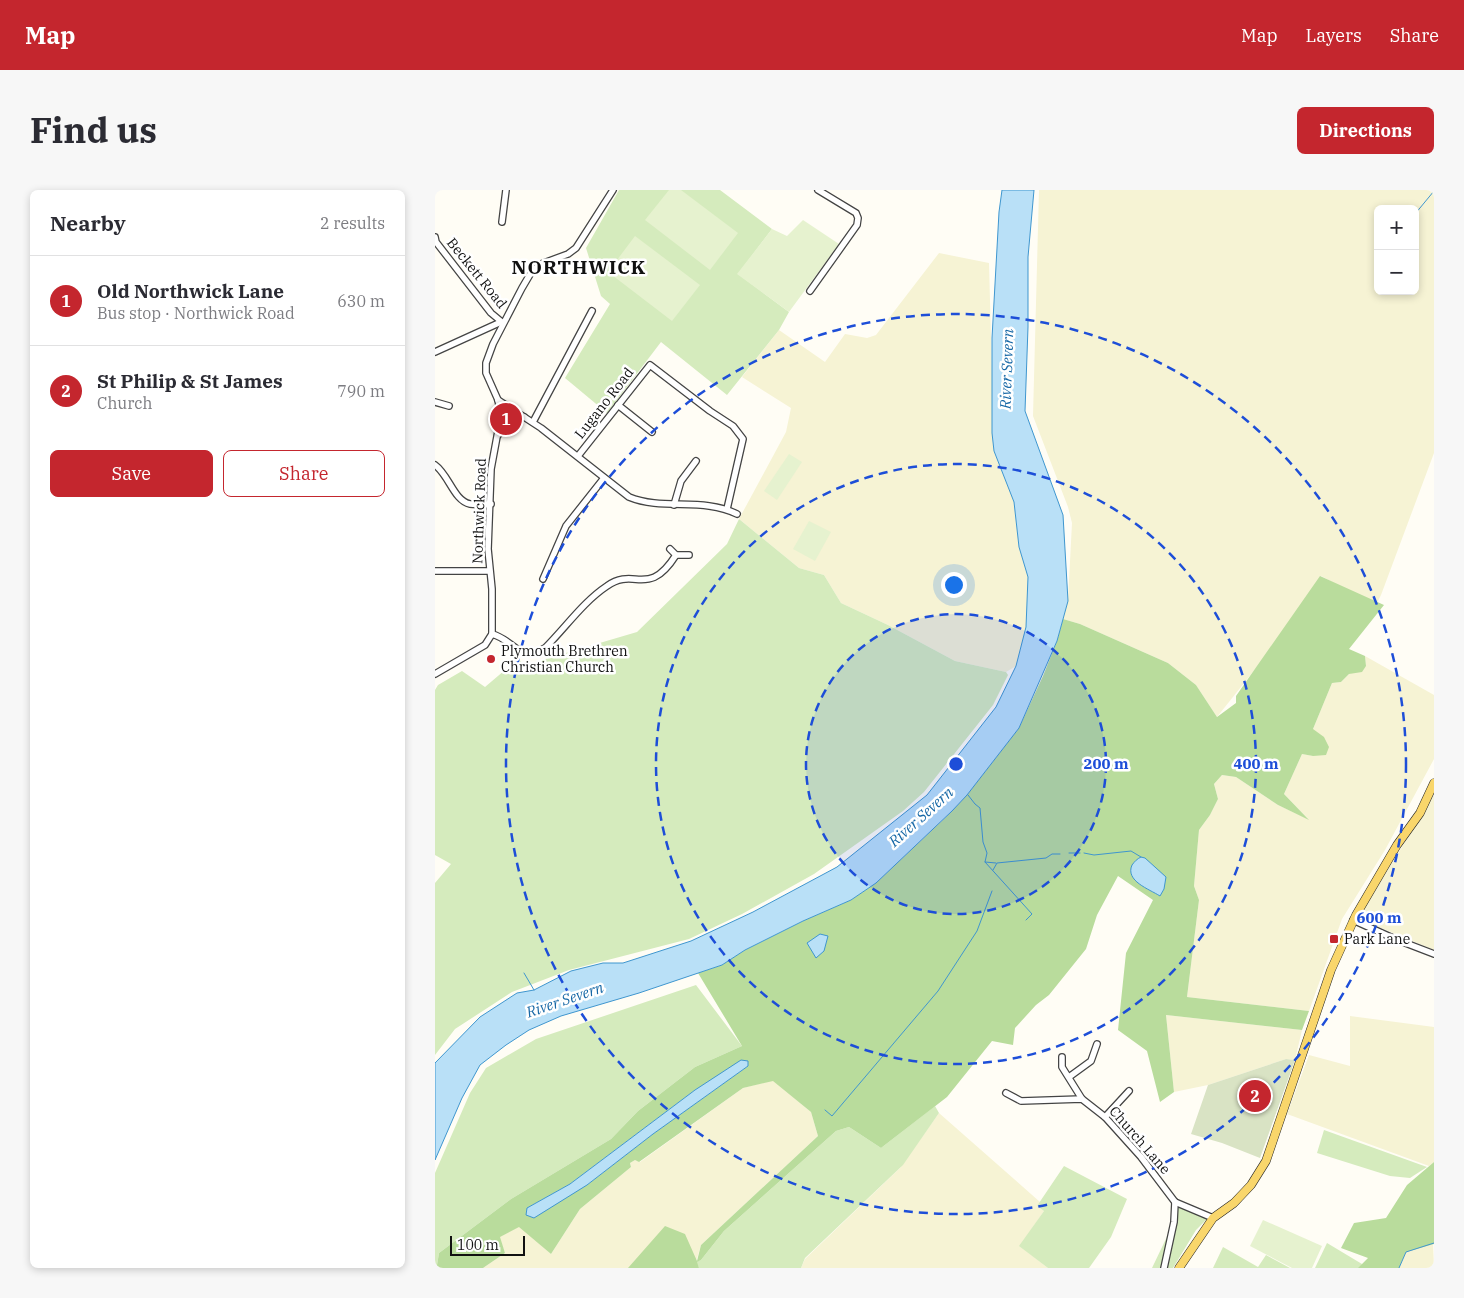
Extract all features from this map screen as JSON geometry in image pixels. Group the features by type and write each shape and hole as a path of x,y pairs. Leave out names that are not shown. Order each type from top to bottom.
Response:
{"main road":[{"path":"1179,1268 1213,1218 1233,1203 1251,1184 1266,1161 1331,970 1353,920 1397,845 1419,813 1434,784"}],"street":[{"path":"502,222 506,190"},
{"name":"Northwick Road","path":"492,634 492,589 488,549 491,469 501,415 498,400 486,373 486,363 502,322 532,271 541,264 568,254 576,248 613,190"},
{"path":"810,291 857,224 858,218 856,213 818,190"},
{"name":"Beckett Road","path":"435,237 436,242 456,270 491,313 502,322"},
{"path":"533,422 592,311"},
{"path":"435,352 502,322"},
{"name":"Lugano Road","path":"579,456 650,365 710,411 733,426 743,439 740,459 727,509"},
{"path":"498,400 533,422 579,456 604,478 641,502 713,506 727,509 737,514"},
{"path":"435,402 449,406"},
{"path":"618,405 652,432"},
{"path":"498,435 517,418 524,417"},
{"path":"673,504 681,481 696,461"},
{"path":"435,465 446,475 461,500 468,504 491,504"},
{"path":"543,579 567,526 604,478"},
{"path":"670,549 676,555 689,555"},
{"path":"435,674 485,645 492,634 505,639 517,650 525,654 538,653 553,640 589,600 608,585 619,579 639,581 654,578 668,566 676,555"},
{"path":"435,571 489,571"},
{"path":"1353,920 1434,954"},
{"path":"1069,1077 1091,1061 1097,1044"},
{"name":"Church Lane","path":"1062,1058 1062,1067 1082,1099 1105,1117 1141,1157 1175,1202"},
{"path":"1105,1117 1129,1091"},
{"path":"1006,1093 1021,1101 1082,1099"},
{"path":"1164,1268 1174,1222 1175,1202 1213,1218"}],"shaded area":[{"path":"1039,190 1434,190 1434,453 1376,605 1321,576 1260,663 1217,717 1196,685 1168,663 1080,624 1063,619 1068,600 1072,523 1068,507 1033,416"},
{"path":"939,253 989,263 994,451 1014,502 1019,547 1028,576 1026,627 1016,666 1006,672 955,661 888,625 841,603 824,575 799,568 739,519 786,432 791,408 742,377 779,330 825,362 845,334 867,338 876,335"},
{"path":"1365,656 1434,695 1434,759 1385,850 1342,919 1309,1011 1187,997 1199,900 1194,886 1199,830 1210,815 1218,799 1214,784 1222,775 1236,777 1278,805 1308,819 1284,794 1302,754 1313,756 1313,729 1332,683 1341,682 1349,674 1366,666"},
{"path":"1434,795 1434,950 1362,920 1363,910"},
{"path":"1166,1015 1302,1030 1295,1060 1286,1059 1208,1085 1174,1092"},
{"path":"1350,1016 1434,1027 1434,1162 1429,1166 1287,1114 1309,1055 1350,1066"},
{"path":"773,1080 811,1112 818,1136 701,1245 696,1262 629,1268 483,1268 505,1253 499,1237 520,1226 551,1254 580,1209 631,1167 630,1163 635,1160 640,1162 743,1088"},
{"path":"939,1113 1040,1202 1037,1206 1044,1211 1020,1246 1048,1268 801,1268 805,1259 900,1168"},
{"path":"1433,1243 1434,1268 1399,1268 1406,1252"}],"green space":[{"path":"619,190 720,190 772,229 738,274 789,312 779,330 727,395 661,342 607,413 565,378 610,304 601,296 586,248"},
{"path":"669,190 681,190 738,233 710,270 645,220"},
{"path":"803,220 839,244 789,312 737,274 772,229 787,236"},
{"path":"635,236 700,285 672,321 608,272"},
{"path":"789,454 802,462 777,500 764,491"},
{"path":"739,519 799,568 824,575 841,603 888,625 955,661 1006,672 1008,675 993,705 924,792 903,811 814,874 742,914 689,939 569,970 512,992 455,1029 435,1055 435,883 451,864 435,855 435,690 438,685 462,671 485,687 518,659 525,665 637,632 727,544"},
{"path":"809,521 831,532 815,561 793,549"},
{"path":"1320,576 1384,605 1349,649 1365,656 1366,666 1362,672 1349,674 1341,682 1332,683 1313,729 1324,737 1329,747 1326,755 1313,756 1302,754 1284,794 1309,820 1278,805 1236,777 1222,775 1214,784 1218,799 1210,815 1199,830 1194,886 1199,900 1187,997 1309,1011 1302,1030 1166,1015 1174,1092 1160,1102 1147,1051 1118,1030 1126,953 1153,900 1118,876 1097,915 1086,949 1049,995 1036,1005 1015,1028 1013,1045 992,1041 947,1097 881,1148 849,1127 836,1131 724,1231 701,1260 697,1262 699,1268 628,1268 665,1226 685,1234 697,1261 701,1245 818,1136 811,1112 773,1081 743,1088 639,1162 635,1160 630,1163 631,1167 580,1209 551,1254 519,1227 500,1237 505,1253 483,1268 435,1268 439,1253 511,1199 611,1139 638,1111 695,1067 742,1046 698,973 722,965 745,950 851,900 876,883 946,817 967,795 1019,728 1043,676 1057,641 1063,619 1080,624 1168,663 1196,685 1217,717 1236,703 1236,696","holes":["748,1066 653,1134 587,1185 527,1208 570,1184 695,1090"]},
{"path":"696,985 742,1046 695,1067 638,1111 611,1139 511,1199 439,1253 437,1265 435,1263 435,1173 470,1093 486,1068 536,1039"},
{"path":"1286,1059 1295,1060 1260,1158 1222,1143 1191,1134 1208,1085"},
{"path":"935,1106 939,1113 903,1165 805,1258 801,1268 699,1268 696,1262 701,1260 724,1231 836,1131 849,1127 881,1148"},
{"path":"1324,1130 1427,1167 1410,1178 1390,1176 1317,1153"},
{"path":"1434,1162 1434,1244 1406,1252 1399,1268 1358,1268 1368,1258 1341,1248 1354,1223 1386,1218 1407,1185"},
{"path":"1064,1166 1127,1199 1111,1237 1089,1268 1048,1268 1019,1246 1044,1211 1037,1206"},
{"path":"1175,1202 1208,1218 1196,1230 1173,1268 1152,1268 1174,1222"},
{"path":"1263,1220 1322,1246 1312,1268 1292,1268 1250,1246"},
{"path":"1327,1243 1362,1264 1361,1268 1315,1268"},
{"path":"1223,1247 1258,1267 1266,1255 1290,1268 1213,1268"}],"water":[{"name":"River Severn","path":"1002,190 1034,190 1028,257 1025,411 1063,515 1068,601 1057,641 1019,728 967,795 952,811 876,883 851,900 745,950 722,965 639,993 561,1016 529,1030 506,1045 480,1065 462,1098 435,1160 435,1063 480,1017 517,993 534,990 571,971 603,963 623,963 691,941 753,912 837,867 927,795 996,707 1016,666 1026,627 1028,577 1019,547 1014,502 994,451 992,433 992,338 999,212"},
{"path":"1141,857 1145,858 1166,877 1164,889 1160,896 1139,884 1132,876 1132,865"},
{"path":"820,934 828,936 824,951 816,958 807,943"},
{"path":"741,1060 748,1061 748,1066 653,1134 587,1185 534,1218 526,1215 527,1208 570,1184 695,1090"}],"waterway":[{"path":"1419,209 1434,191"},
{"path":"968,795 980,808 983,842 987,853 985,862 1032,914 1026,920"},
{"path":"1084,853 1094,855 1131,851 1141,857"},
{"path":"1069,853 1080,853"},
{"path":"993,870 997,863 1046,858 1052,854 1060,854"},
{"path":"985,862 996,863"},
{"path":"825,1110 832,1116 938,991 977,931 992,891"},
{"path":"524,973 534,990"},
{"path":"1399,1268 1406,1252 1434,1243"}],"place":[{"name":"Old Northwick Lane","path":"506,419"},
{"name":"Plymouth Brethren Christian Church","path":"491,659"},
{"name":"Park Lane","path":"1334,939"},
{"name":"St Philip & St James","path":"1255,1096"}],"district":[{"name":"NORTHWICK","path":"579,267"}]}
